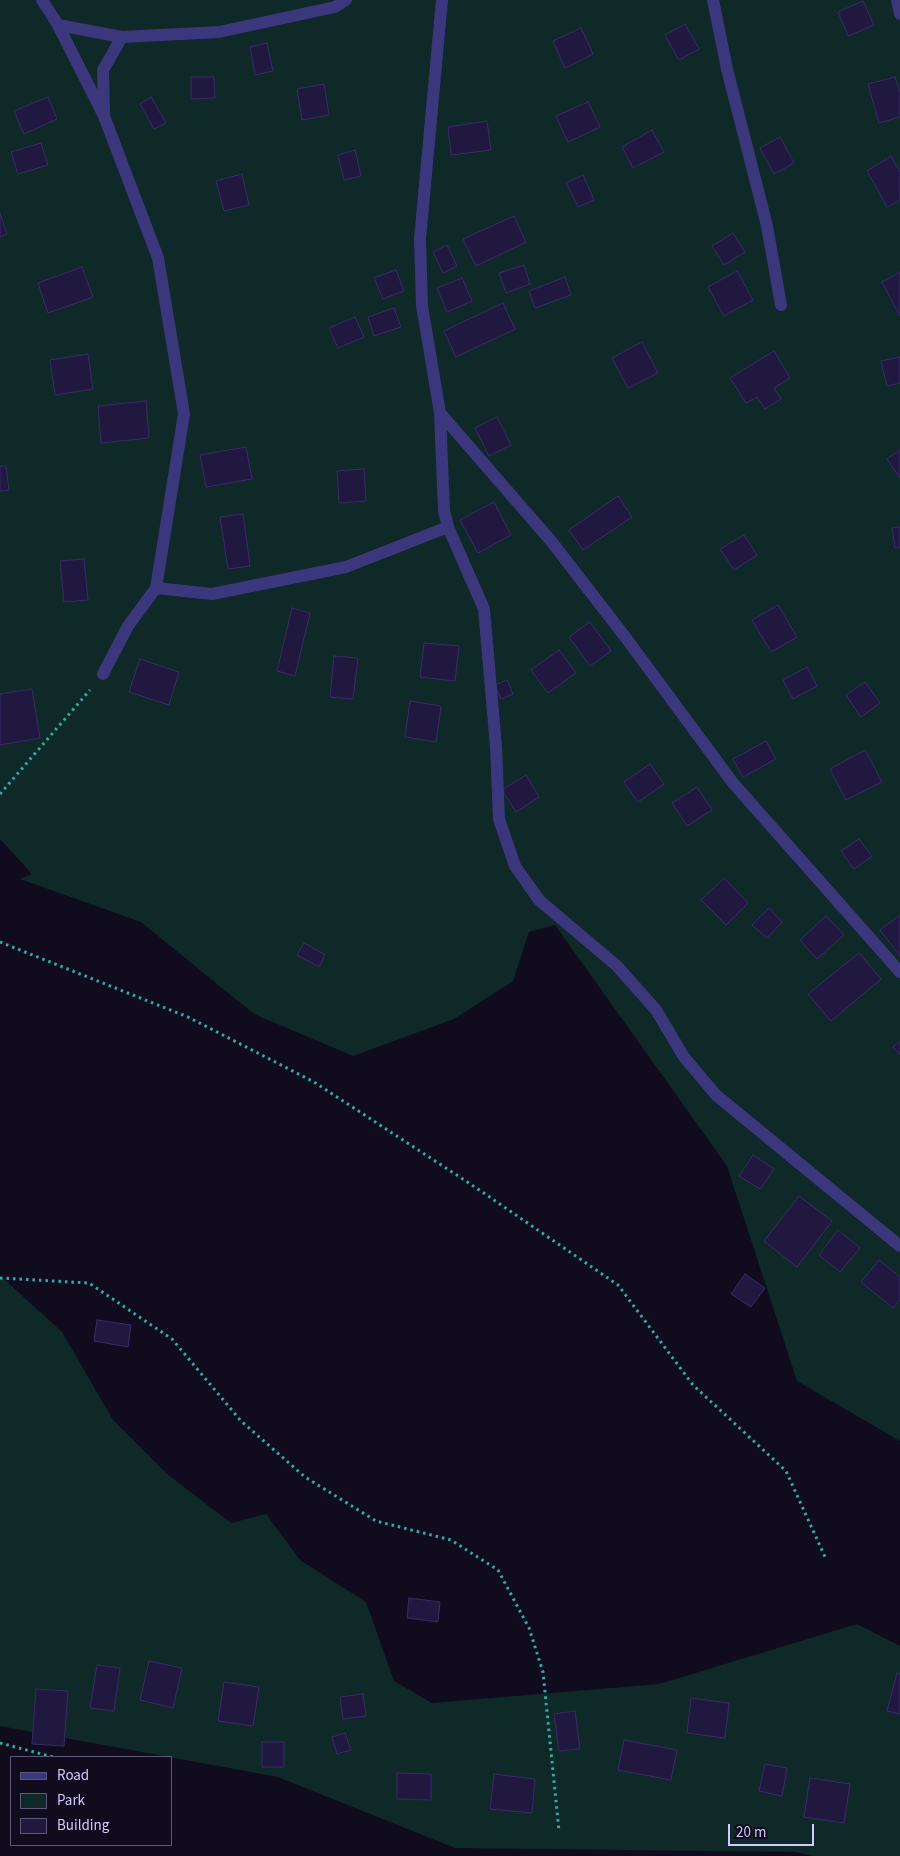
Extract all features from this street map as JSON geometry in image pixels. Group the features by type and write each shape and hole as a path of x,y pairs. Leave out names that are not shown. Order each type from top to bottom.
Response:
{"lane":[{"path":"42,0 58,25 104,116 158,258 184,414 156,588 128,626 103,674"},
{"path":"58,25 122,37 219,32 335,6 346,0"},
{"path":"442,0 420,239 422,306 440,413 444,511 448,527 484,609 496,747 499,819 515,866 539,900 624,973 656,1010 684,1057 716,1095 900,1246"},
{"path":"713,0 727,69 767,226 781,305"},
{"path":"897,0 900,14"},
{"path":"104,116 104,70 122,37"},
{"path":"440,413 550,541 626,638 733,783 900,972"},
{"path":"156,588 212,594 346,567 448,527"}],"path":[{"path":"0,794 103,674"},
{"path":"0,942 188,1017 314,1082 475,1187 618,1285 693,1385 786,1471 826,1559"},
{"path":"0,1278 89,1283 172,1339 241,1421 305,1477 376,1521 451,1540 498,1570 529,1628 543,1672 559,1831"},
{"path":"0,1743 49,1756"}],"green space":[{"path":"0,0 900,0 900,1441 797,1381 727,1166 555,925 529,932 513,981 454,1019 353,1056 254,1014 141,922 20,879 32,874 0,839"},
{"path":"0,1278 5,1280 62,1332 113,1420 167,1474 231,1523 266,1514 300,1560 366,1602 394,1681 432,1703 659,1684 857,1624 900,1646 900,1856 812,1856 796,1852 455,1848 278,1777 172,1758 172,1756 0,1726"}],"building":[{"path":"863,1 874,25 848,36 838,12"},
{"path":"685,24 699,49 679,60 665,35"},
{"path":"581,28 593,54 565,68 553,41"},
{"path":"267,43 273,71 255,75 250,47"},
{"path":"191,77 214,77 215,98 191,99"},
{"path":"895,77 900,93 900,117 879,123 868,84"},
{"path":"324,84 329,115 302,120 297,89"},
{"path":"48,97 57,119 24,134 14,111"},
{"path":"151,97 166,123 154,129 140,104"},
{"path":"588,102 600,127 568,142 556,116"},
{"path":"487,121 491,150 451,155 448,127"},
{"path":"652,130 664,152 633,168 622,147"},
{"path":"780,137 794,163 774,174 760,148"},
{"path":"41,143 48,165 18,174 11,152"},
{"path":"355,150 361,176 344,180 338,155"},
{"path":"891,156 900,172 900,200 887,207 867,171"},
{"path":"242,174 249,205 224,211 216,181"},
{"path":"583,175 594,200 578,207 566,183"},
{"path":"0,213 7,234 0,237"},
{"path":"514,216 526,242 476,266 463,239"},
{"path":"733,233 745,252 724,265 712,246"},
{"path":"447,245 457,266 443,273 433,252"},
{"path":"524,265 530,284 506,293 499,273"},
{"path":"82,267 93,297 48,313 38,283"},
{"path":"396,270 404,291 383,299 374,278"},
{"path":"737,271 753,300 724,316 708,287"},
{"path":"900,272 900,316 882,282"},
{"path":"565,277 571,295 535,308 529,291"},
{"path":"462,278 472,301 447,312 437,288"},
{"path":"503,303 515,329 456,357 444,331"},
{"path":"394,308 401,327 374,336 368,317"},
{"path":"355,317 364,337 338,348 329,328"},
{"path":"642,342 658,373 628,388 612,358"},
{"path":"774,351 790,378 774,388 781,399 765,409 757,397 746,403 730,378"},
{"path":"88,354 93,389 55,395 50,360"},
{"path":"900,357 900,383 887,386 881,361"},
{"path":"146,401 149,438 101,443 98,406"},
{"path":"497,417 511,445 489,456 475,428"},
{"path":"246,447 252,479 206,487 200,455"},
{"path":"900,450 900,478 887,459"},
{"path":"0,466 6,466 9,490 0,491"},
{"path":"364,469 366,501 339,503 337,471"},
{"path":"618,496 632,517 583,550 569,530"},
{"path":"494,502 511,535 478,553 460,520"},
{"path":"243,514 250,566 228,569 220,517"},
{"path":"900,527 900,547 895,548 892,528"},
{"path":"744,535 757,555 734,570 720,549"},
{"path":"84,559 88,600 64,602 60,561"},
{"path":"778,605 797,637 771,652 752,620"},
{"path":"292,608 310,613 295,676 277,671"},
{"path":"590,622 611,651 590,666 569,637"},
{"path":"424,643 459,646 455,681 420,677"},
{"path":"559,650 576,673 548,693 531,670"},
{"path":"334,656 358,658 353,699 330,697"},
{"path":"140,659 179,672 169,705 129,692"},
{"path":"807,667 817,686 793,699 783,680"},
{"path":"507,680 513,694 501,699 495,685"},
{"path":"865,682 880,703 861,717 846,695"},
{"path":"32,689 40,738 0,745 0,694"},
{"path":"410,701 441,706 436,742 405,737"},
{"path":"766,741 776,759 743,777 733,759"},
{"path":"865,750 882,782 846,800 830,769"},
{"path":"650,764 664,784 638,802 624,782"},
{"path":"526,775 539,797 516,812 502,790"},
{"path":"697,787 712,810 687,826 672,803"},
{"path":"859,839 872,856 854,869 841,851"},
{"path":"724,878 748,903 726,925 701,900"},
{"path":"769,908 782,922 767,938 752,925"},
{"path":"900,915 900,956 880,930"},
{"path":"826,916 844,935 817,959 800,940"},
{"path":"304,943 325,955 319,967 297,955"},
{"path":"859,953 881,979 831,1021 808,994"},
{"path":"900,1041 900,1055 893,1047"},
{"path":"753,1155 774,1169 760,1189 739,1176"},
{"path":"799,1196 832,1221 797,1267 764,1241"},
{"path":"838,1230 860,1248 840,1272 819,1255"},
{"path":"879,1260 900,1277 900,1300 893,1308 861,1282"},
{"path":"745,1274 765,1288 751,1307 731,1294"},
{"path":"97,1320 131,1325 128,1347 94,1341"},
{"path":"409,1598 440,1602 438,1622 407,1618"},
{"path":"149,1661 182,1668 173,1708 140,1700"},
{"path":"97,1665 120,1668 114,1711 90,1708"},
{"path":"897,1673 900,1674 900,1714 887,1711"},
{"path":"224,1682 259,1687 253,1726 218,1721"},
{"path":"36,1689 68,1691 64,1746 32,1744"},
{"path":"363,1694 366,1716 343,1719 340,1697"},
{"path":"691,1698 729,1703 725,1738 687,1733"},
{"path":"575,1711 580,1749 559,1751 554,1714"},
{"path":"345,1733 351,1750 337,1754 332,1737"},
{"path":"624,1740 677,1750 671,1780 618,1770"},
{"path":"262,1742 284,1742 284,1767 262,1767"},
{"path":"765,1764 787,1768 782,1796 759,1791"},
{"path":"397,1773 431,1774 431,1800 397,1799"},
{"path":"494,1774 535,1779 532,1813 490,1809"},
{"path":"810,1778 850,1784 844,1823 804,1817"}]}
